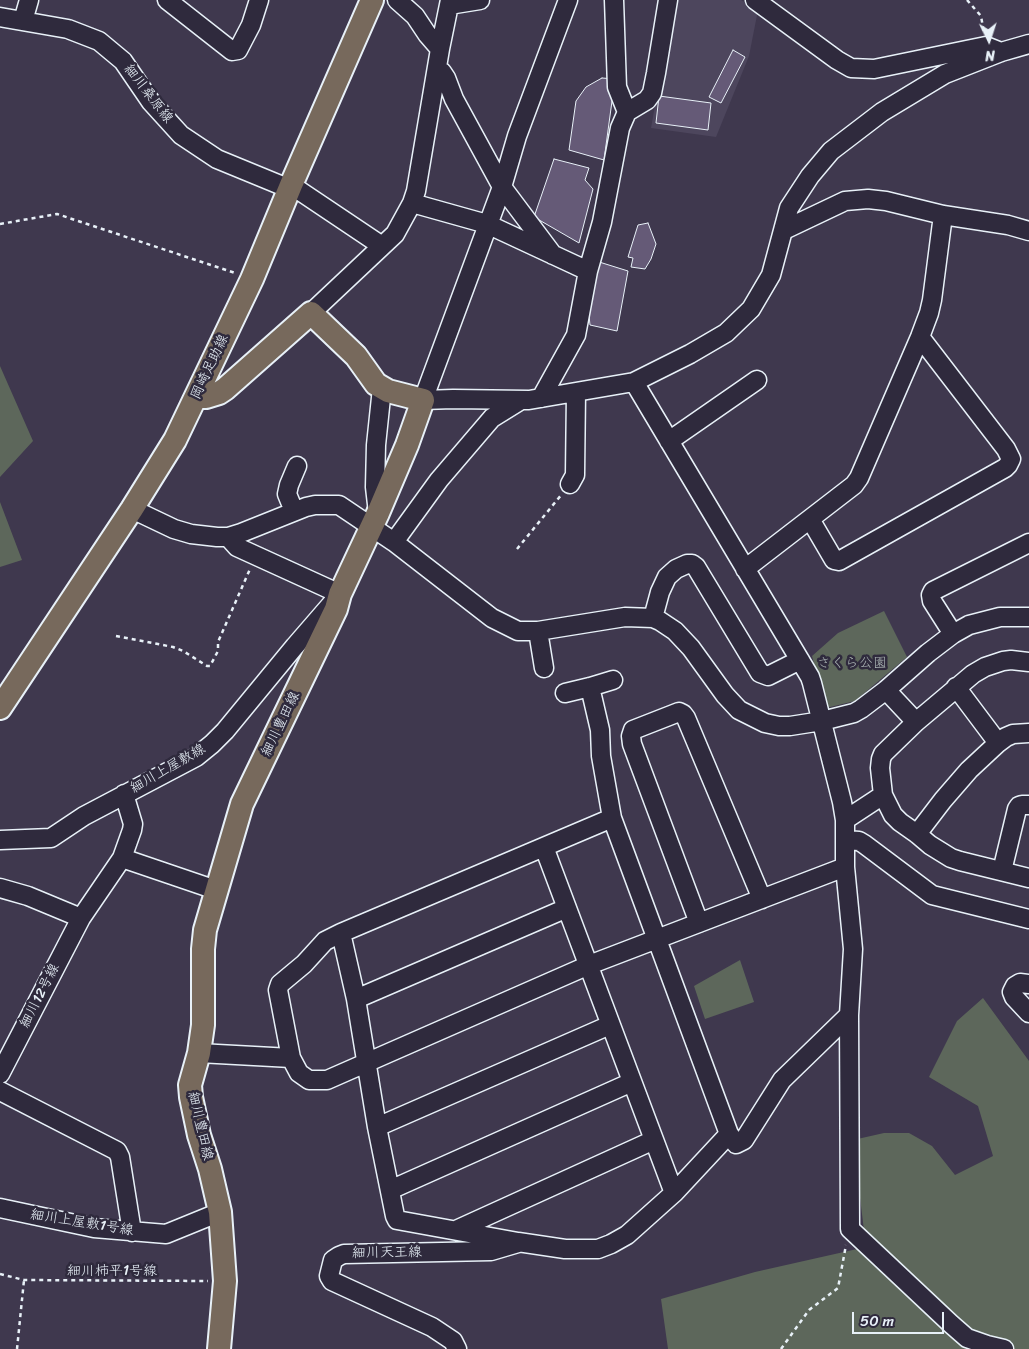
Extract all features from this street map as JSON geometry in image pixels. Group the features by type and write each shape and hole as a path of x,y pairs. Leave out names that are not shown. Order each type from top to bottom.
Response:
{"main road":[{"name":"岡崎足助線","path":"0,708 132,510 175,440 252,279 372,0"},
{"path":"196,397 206,397 225,389 311,313 356,356 376,384 388,391 423,400"},
{"name":"細川豊田線","path":"219,1349 225,1281 220,1212 191,1097 190,1085 199,1052 203,1025 203,939 242,804 336,609 340,594 407,446 423,400"}],"street":[{"path":"23,21 29,0"},
{"path":"167,0 232,51 238,50 251,25 259,0"},
{"path":"397,0 415,16 440,49"},
{"path":"311,313 395,234 412,203 416,191 449,2 480,0"},
{"path":"568,0 517,136 502,187 423,400 529,400 634,382 690,354 726,333 751,309 771,275 789,208 810,176 831,151 882,112 945,74 994,49"},
{"path":"614,0 617,86 627,112"},
{"path":"541,398 576,335 588,271 602,222 620,128 627,112 647,100 652,93 668,0"},
{"path":"755,0 837,60 851,68 874,69 1029,44"},
{"name":"細川桑原線","path":"0,17 68,30 100,42 123,62 151,102 181,135 217,160 290,187 382,246"},
{"path":"436,70 442,72 446,78 454,99 502,187 553,255"},
{"path":"784,230 815,214 853,199 886,201 943,215 1008,225 1029,231"},
{"path":"412,203 487,224 588,271"},
{"path":"745,569 854,485 859,478 929,313 943,215"},
{"path":"810,519 834,560 839,562 1008,465 1011,459 1006,448 920,337"},
{"path":"669,441 757,380"},
{"path":"634,382 800,660 812,683 822,721 845,820 846,867 853,949 849,1015 850,1229 967,1338 1004,1349"},
{"path":"375,520 376,445 382,388"},
{"path":"570,484 575,475 576,392"},
{"path":"394,542 438,480 492,418 521,400"},
{"path":"294,511 287,494 297,466"},
{"path":"132,510 174,529 191,534 228,537 315,504 339,505 375,520 394,542 492,618 518,631 538,632 624,616 654,618 667,624 691,648 725,696 739,710 765,723 779,726 822,721 861,710 928,653 953,634 969,625 1000,617 1029,618"},
{"path":"228,537 237,547 340,594"},
{"path":"953,634 932,601 933,591 1027,546"},
{"path":"654,618 660,592 667,577 676,569 692,564 696,567 760,673 768,676 800,660"},
{"name":"細川上屋敷線","path":"0,840 51,838 84,816 196,757 224,731 340,594"},
{"path":"538,632 544,668"},
{"path":"1029,662 1011,660 995,663 973,674 916,722 883,754 880,768 883,795 893,814 900,822 951,858 1029,878"},
{"path":"565,693 613,680"},
{"path":"590,687 600,730 601,756 612,818 729,1134 736,1144 744,1140 782,1080 849,1015"},
{"path":"956,687 998,743"},
{"path":"886,690 916,722"},
{"path":"699,923 632,744 631,736 634,730 679,712 686,718 762,899"},
{"path":"917,834 969,770 998,743 1013,734 1029,733"},
{"name":"細川12号線","path":"0,1074 81,918 122,858 133,824 124,794"},
{"path":"845,820 883,795"},
{"path":"1002,871 1017,809 1019,806 1029,805"},
{"path":"612,818 341,933 325,942 304,964 283,981 278,990 291,1058 299,1074 309,1080 327,1080 589,966 846,867"},
{"path":"845,840 859,841 864,844 932,895 1029,919"},
{"path":"544,847 674,1193"},
{"path":"122,858 216,890"},
{"path":"0,888 28,896 81,918"},
{"path":"356,999 567,908"},
{"path":"341,933 356,999 377,1127 397,1220 565,1249 598,1249 612,1244 627,1235 674,1193 729,1134"},
{"path":"1029,984 1020,983 1015,986 1012,992 1029,1014"},
{"path":"377,1127 610,1025"},
{"path":"199,1052 291,1058"},
{"path":"390,1190 632,1082"},
{"path":"0,1091 117,1151 120,1157 132,1232"},
{"path":"456,1230 654,1140"},
{"name":"細川上屋敷1号線","path":"0,1208 94,1228 166,1234 220,1212"},
{"name":"細川天王線","path":"457,1349 453,1341 432,1326 332,1282 329,1276 333,1260 344,1254 491,1251 518,1242"}],"path":[{"path":"967,0 981,16 994,49"},
{"path":"0,224 57,214 252,279"},
{"path":"517,549 570,484"},
{"path":"116,636 178,649 210,666 218,651 218,642 256,556"},
{"path":"780,1349 809,1310 838,1288 850,1229"},
{"name":"細川柿平1号線","path":"0,1274 24,1280 225,1281"},
{"path":"18,1349 24,1280"}],"shaded area":[{"path":"674,0 741,0 758,10 749,56 716,137 651,128"}],"green space":[{"path":"0,366 33,441 0,477"},
{"path":"0,502 22,560 0,567"},
{"name":"さくら公園","path":"884,611 907,657 855,701 826,708 812,656 838,633"},
{"path":"740,960 754,1002 705,1019 694,986"},
{"path":"983,998 1029,1061 1029,1349 668,1349 661,1299 755,1272 866,1247 853,1140 884,1133 909,1133 932,1146 955,1175 993,1156 978,1106 929,1077 957,1021"}],"building":[{"path":"733,50 745,57 721,103 709,97"},
{"path":"602,78 615,79 604,160 569,150 576,101 586,87"},
{"path":"659,96 711,103 708,130 656,123"},
{"path":"554,159 589,168 585,180 593,189 579,243 534,217"},
{"path":"648,223 656,244 651,259 645,269 631,267 633,258 628,257 638,225"},
{"path":"596,261 628,271 617,331 590,325 586,288"}]}
